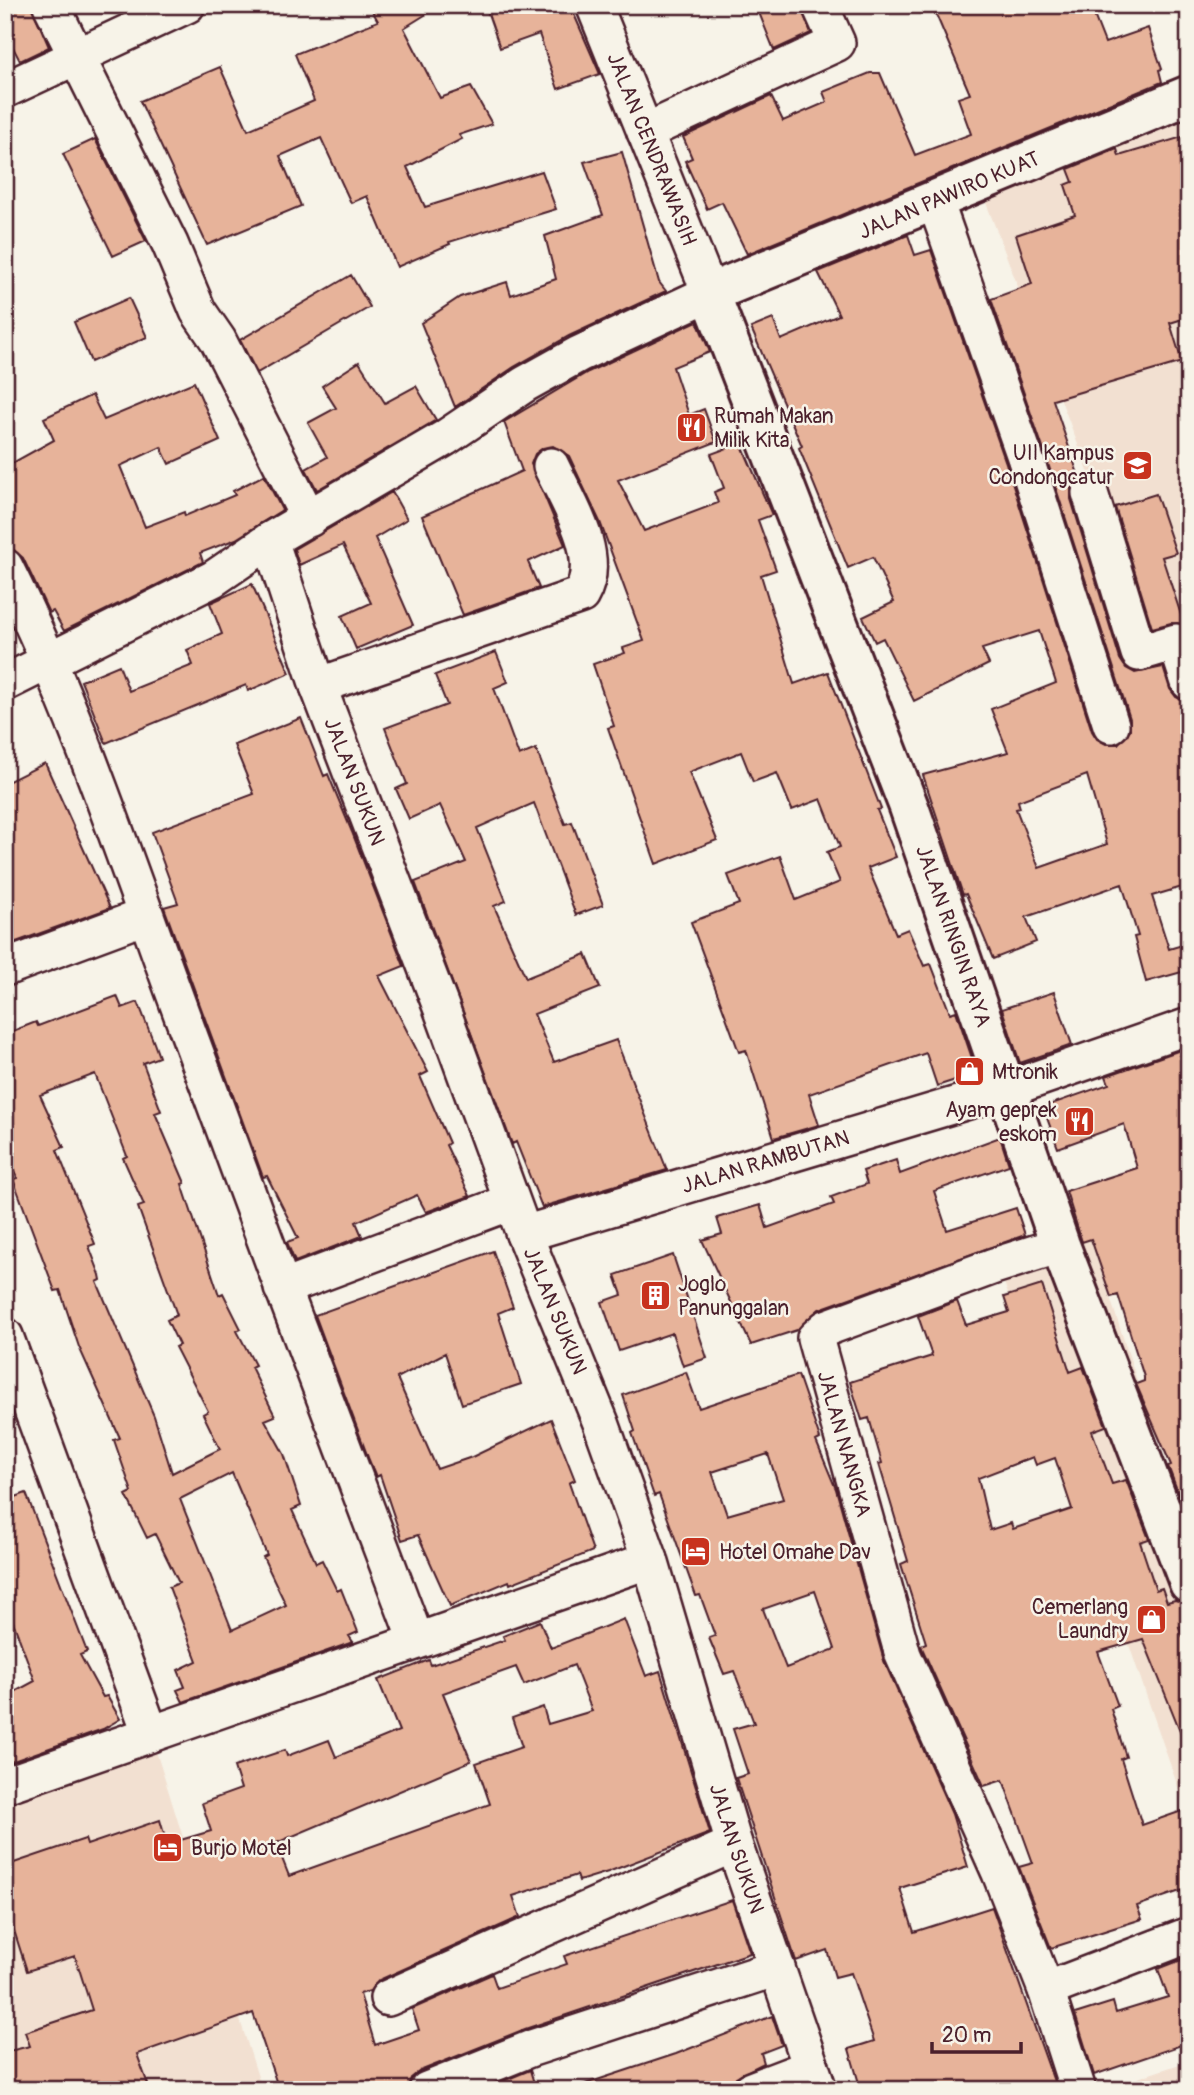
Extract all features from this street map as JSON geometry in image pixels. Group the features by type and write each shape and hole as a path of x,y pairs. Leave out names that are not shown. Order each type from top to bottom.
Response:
{"main road":[{"name":"JALAN PAWIRO KUAT","path":"710,293 1189,95"},
{"name":"JALAN RINGIN RAYA","path":"710,293 909,807 1060,1245 1189,1583"}],"street":[{"path":"51,5 170,244 198,311 218,340 309,519"},
{"path":"5,90 187,5"},
{"name":"JALAN CENDRAWASIH","path":"594,5 710,293"},
{"path":"645,132 837,43 820,5"},
{"path":"935,201 1025,457 1111,725"},
{"path":"5,683 213,579 270,540 445,438 525,384 579,354 710,293"},
{"path":"318,686 581,595 589,583 581,529 551,466"},
{"path":"1090,493 1139,653 1176,642 1189,682"},
{"name":"JALAN SUKUN","path":"270,540 318,686 524,1234 567,1334 650,1560 734,1844 815,2078"},
{"path":"5,567 51,661 93,765 145,916 282,1288 416,1640"},
{"path":"5,968 145,916"},
{"name":"JALAN RAMBUTAN","path":"524,1234 1008,1089 1189,1026"},
{"path":"282,1288 512,1202"},
{"name":"JALAN NANGKA","path":"1046,1990 1000,1873 903,1655 815,1338 839,1324 994,1266 1060,1245"},
{"path":"5,1336 150,1732"},
{"path":"5,1785 150,1732 650,1560"},
{"path":"388,1998 734,1844"},
{"path":"1078,2090 1046,1990 1189,1935"},
{"path":"420,2089 532,2048 777,1968"},
{"path":"751,2090 815,2078"}],"shaded area":[{"name":"UII Kampus Condongcatur","path":"1189,112 1189,737 982,192"},
{"path":"1091,1239 1189,1540 1189,1819 999,1268"},
{"path":"150,1732 262,2090 5,2090 5,1787"},
{"path":"1189,2061 1189,2090 1102,2090"}],"building":[{"path":"5,5 31,5 49,47 20,61 5,32"},
{"path":"369,5 441,5 404,28 440,98 471,87 492,124 459,135 462,139 407,167 425,207 542,171 556,209 449,242 450,244 397,267 367,196 351,203 321,138 280,156 301,206 207,245 140,101 220,67 248,130 314,101 295,54 378,21"},
{"path":"485,5 570,5 600,74 558,89 539,34 500,48"},
{"path":"756,5 800,5 811,33 774,50"},
{"path":"932,5 1090,5 1105,43 1148,28 1162,69 1159,70 1162,82 747,254 722,202 707,209 685,161 692,158 683,137 771,96 783,121 827,102 823,92 870,73 880,73 915,155 971,134 958,98 970,94"},
{"path":"1189,135 1189,317 1170,323 1182,362 1053,400 1079,477 1071,488 1071,499 1120,659 1126,668 1135,673 1163,667 1170,689 1176,697 1186,702 1189,711 1189,885 1152,896 1169,949 1189,943 1189,970 1146,982 1134,937 1138,936 1122,884 1026,917 1036,942 993,959 966,894 963,895 923,775 1008,752 991,709 1056,683 1039,631 982,649 989,664 914,701 883,638 875,642 863,617 894,602 873,557 848,568 799,448 802,446 751,328 773,319 781,340 839,315 818,272 908,235 915,255 931,250 1006,463 1092,731 1097,739 1106,744 1118,744 1130,730 1130,719 1044,451 991,299 1032,284 1016,235 1075,215 1065,185 1073,182 1068,169 1117,149 1119,156","holes":["1087,775 1107,844 1039,868 1016,809 1020,808 1018,801"]},
{"path":"95,139 146,241 113,256 63,154"},
{"path":"622,152 659,282 666,291 569,336 514,367 455,407 421,323 460,297 507,282 511,295 556,279 545,236 603,215 584,162"},
{"path":"351,275 370,307 257,373 240,340"},
{"path":"129,298 147,337 91,362 74,322"},
{"path":"697,321 710,352 673,367 689,415 704,409 716,442 618,480 644,531 718,503 714,492 724,488 711,454 741,443 772,515 758,520 776,570 761,575 794,684 828,672 881,809 877,810 896,857 868,868 896,934 908,929 924,966 931,964 950,1013 956,1011 977,1073 937,1086 926,1053 809,1094 819,1125 774,1138 746,1050 739,1052 691,922 739,904 728,875 780,856 796,900 840,882 827,852 840,847 821,799 792,810 777,773 753,782 741,752 689,772 717,840 656,864 608,728 614,726 593,664 625,653 623,648 644,641 600,522 569,456 553,446 543,448 535,454 531,464 565,545 528,562 539,588 463,615 422,516 522,471 504,422 588,372"},
{"path":"359,362 385,403 416,386 436,420 317,490 306,469 327,457 308,423 336,408 322,386"},
{"path":"194,382 220,441 169,464 161,447 120,466 145,527 184,512 185,516 235,495 233,491 264,475 282,510 236,539 200,553 203,562 64,631 53,611 49,613 23,558 11,548 5,537 5,467 54,440 44,418 92,395 104,420"},
{"path":"392,492 407,519 375,538 413,625 356,649 342,616 371,603 343,545 299,565 294,549"},
{"path":"1156,494 1176,553 1162,557 1184,624 1171,623 1152,628 1115,507"},
{"path":"252,584 290,673 248,691 246,685 106,743 81,681 119,665 129,691 193,665 187,650 222,634 210,603"},
{"path":"496,652 508,682 494,688 519,756 536,749 565,824 572,822 603,905 576,915 534,803 477,828 506,901 494,906 526,978 586,954 600,988 534,1014 554,1062 616,1040 667,1170 542,1207 516,1142 512,1144 415,882 466,862 440,805 409,819 396,789 407,784 385,728 447,705 435,675"},
{"path":"301,718 324,776 328,774 404,966 379,976 428,1072 420,1076 449,1143 446,1145 470,1196 426,1212 417,1195 356,1222 362,1236 295,1262 287,1242 298,1238 267,1176 263,1177 164,907 178,903 152,832 254,794 234,745"},
{"path":"45,763 110,908 5,946 5,783"},
{"path":"1054,992 1072,1045 1020,1063 1002,1009"},
{"path":"117,996 122,1008 138,1002 159,1057 143,1063 161,1111 155,1113 185,1183 182,1184 219,1295 223,1293 241,1329 237,1331 255,1365 251,1367 275,1416 265,1420 284,1454 301,1506 292,1510 316,1563 322,1560 337,1591 341,1589 358,1632 349,1636 353,1642 183,1702 177,1690 185,1687 178,1670 197,1661 169,1587 179,1583 155,1534 147,1538 126,1495 132,1492 114,1440 120,1438 79,1347 60,1290 55,1291 13,1179 17,1178 5,1153 5,1034 36,1022 38,1026","holes":["95,1074 127,1156 123,1158 144,1205 138,1207 177,1315 167,1320 179,1345 175,1347 208,1411 203,1414 220,1449 172,1473 154,1416 97,1282 101,1280 100,1275 89,1246 95,1244 57,1150 64,1147 40,1095","232,1473 267,1555 263,1557 286,1605 232,1630 180,1499"]},
{"path":"1189,1047 1189,1521 1168,1466 1171,1465 1136,1384 1144,1381 1144,1377 1118,1295 1111,1297 1091,1239 1082,1242 1066,1191 1137,1168 1124,1124 1058,1148 1043,1107 1109,1084 1106,1076"},
{"path":"1000,1137 1009,1165 934,1191 947,1230 1016,1208 1025,1235 819,1309 797,1330 751,1345 702,1240 722,1234 717,1218 760,1205 767,1228 834,1204 831,1197 867,1184 863,1171 896,1160 900,1174"},
{"path":"493,1251 513,1307 498,1313 521,1384 462,1404 445,1353 397,1378 437,1469 472,1457 551,1419 575,1480 569,1483 593,1551 510,1584 509,1581 450,1606 418,1535 402,1540 380,1475 376,1477 369,1460 315,1315"},
{"name":"Joglo Panunggalan","path":"673,1255 707,1358 683,1366 672,1333 619,1351 602,1302 622,1295 615,1275"},
{"path":"1042,1285 1070,1372 1083,1367 1106,1426 1092,1431 1112,1484 1126,1480 1149,1539 1140,1542 1156,1590 1162,1588 1167,1602 1175,1600 1189,1604 1189,1624 1179,1627 1189,1652 1189,1753 1143,1639 1098,1652 1118,1706 1111,1709 1126,1757 1121,1759 1142,1825 1182,1811 1189,1831 1189,1888 1137,1906 1142,1919 1051,1948 1019,1867 1033,1863 1003,1780 984,1786 922,1648 921,1645 926,1643 901,1564 908,1561 879,1464 882,1463 869,1418 862,1420 850,1382 932,1356 918,1316 957,1301 966,1325 1009,1312 1004,1297","holes":["1033,1457 1036,1465 1055,1458 1072,1509 1013,1529 1011,1523 990,1530 978,1478"]},
{"path":"686,1372 699,1408 798,1375 820,1439 816,1441 836,1489 884,1661 952,1814 968,1867 900,1888 914,1932 992,1907 1057,2090 861,2090 849,2049 874,2041 851,1973 835,1977 827,1950 796,1961 736,1778 748,1774 733,1729 754,1723 734,1671 724,1674 709,1638 715,1636 700,1595 696,1596 659,1494 654,1496 632,1433 635,1431 623,1395","holes":["768,1454 783,1499 727,1515 712,1472","815,1591 835,1649 786,1668 763,1609"]},
{"path":"26,1493 87,1652 80,1655 103,1697 107,1696 120,1719 103,1729 5,1764 5,1697 35,1681 5,1600 5,1501"},
{"path":"624,1619 646,1676 660,1671 710,1833 608,1872 579,1881 577,1875 513,1896 520,1917 379,1980 370,1991 360,1994 375,2045 419,2030 412,2009 492,1974 497,1988 567,1964 564,1956 732,1900 750,1953 525,2029 420,2071 411,2078 407,2090 279,2090 253,2013 137,2054 150,2090 5,2090 5,2052 30,2046 25,2032 92,2010 75,1956 27,1971 12,1924 5,1926 5,1866 85,1839 87,1845 160,1820 167,1844 211,1831 202,1803 241,1789 234,1767 285,1750 287,1756 329,1740 336,1757 399,1731 378,1680 429,1660 431,1665 505,1640 503,1636 540,1621 551,1648","holes":["574,1665 592,1711 548,1724 543,1707 512,1718 522,1747 476,1763 490,1804 289,1876 276,1843 471,1761 443,1693 516,1667 524,1685"]},
{"path":"1189,1957 1189,2046 1184,2044 1094,2075 1075,2014 1113,2002 1116,2013 1168,1997 1158,1969"},
{"path":"772,2016 782,2045 761,2053 764,2063 736,2077 731,2090 583,2090 582,2085 676,2054"},
{"path":"530,2070 536,2090 482,2090"}],"place":[{"name":"Rumah Makan Milik Kita","path":"691,428"},
{"name":"UII Kampus Condongcatur","path":"1137,465"},
{"name":"Mtronik","path":"969,1072"},
{"name":"Ayam geprek eskom","path":"1080,1122"},
{"name":"Joglo Panunggalan","path":"655,1296"},
{"name":"Hotel Omahe Dav","path":"696,1552"},
{"name":"Cemerlang Laundry","path":"1151,1619"},
{"name":"Burjo Motel","path":"168,1848"}]}
